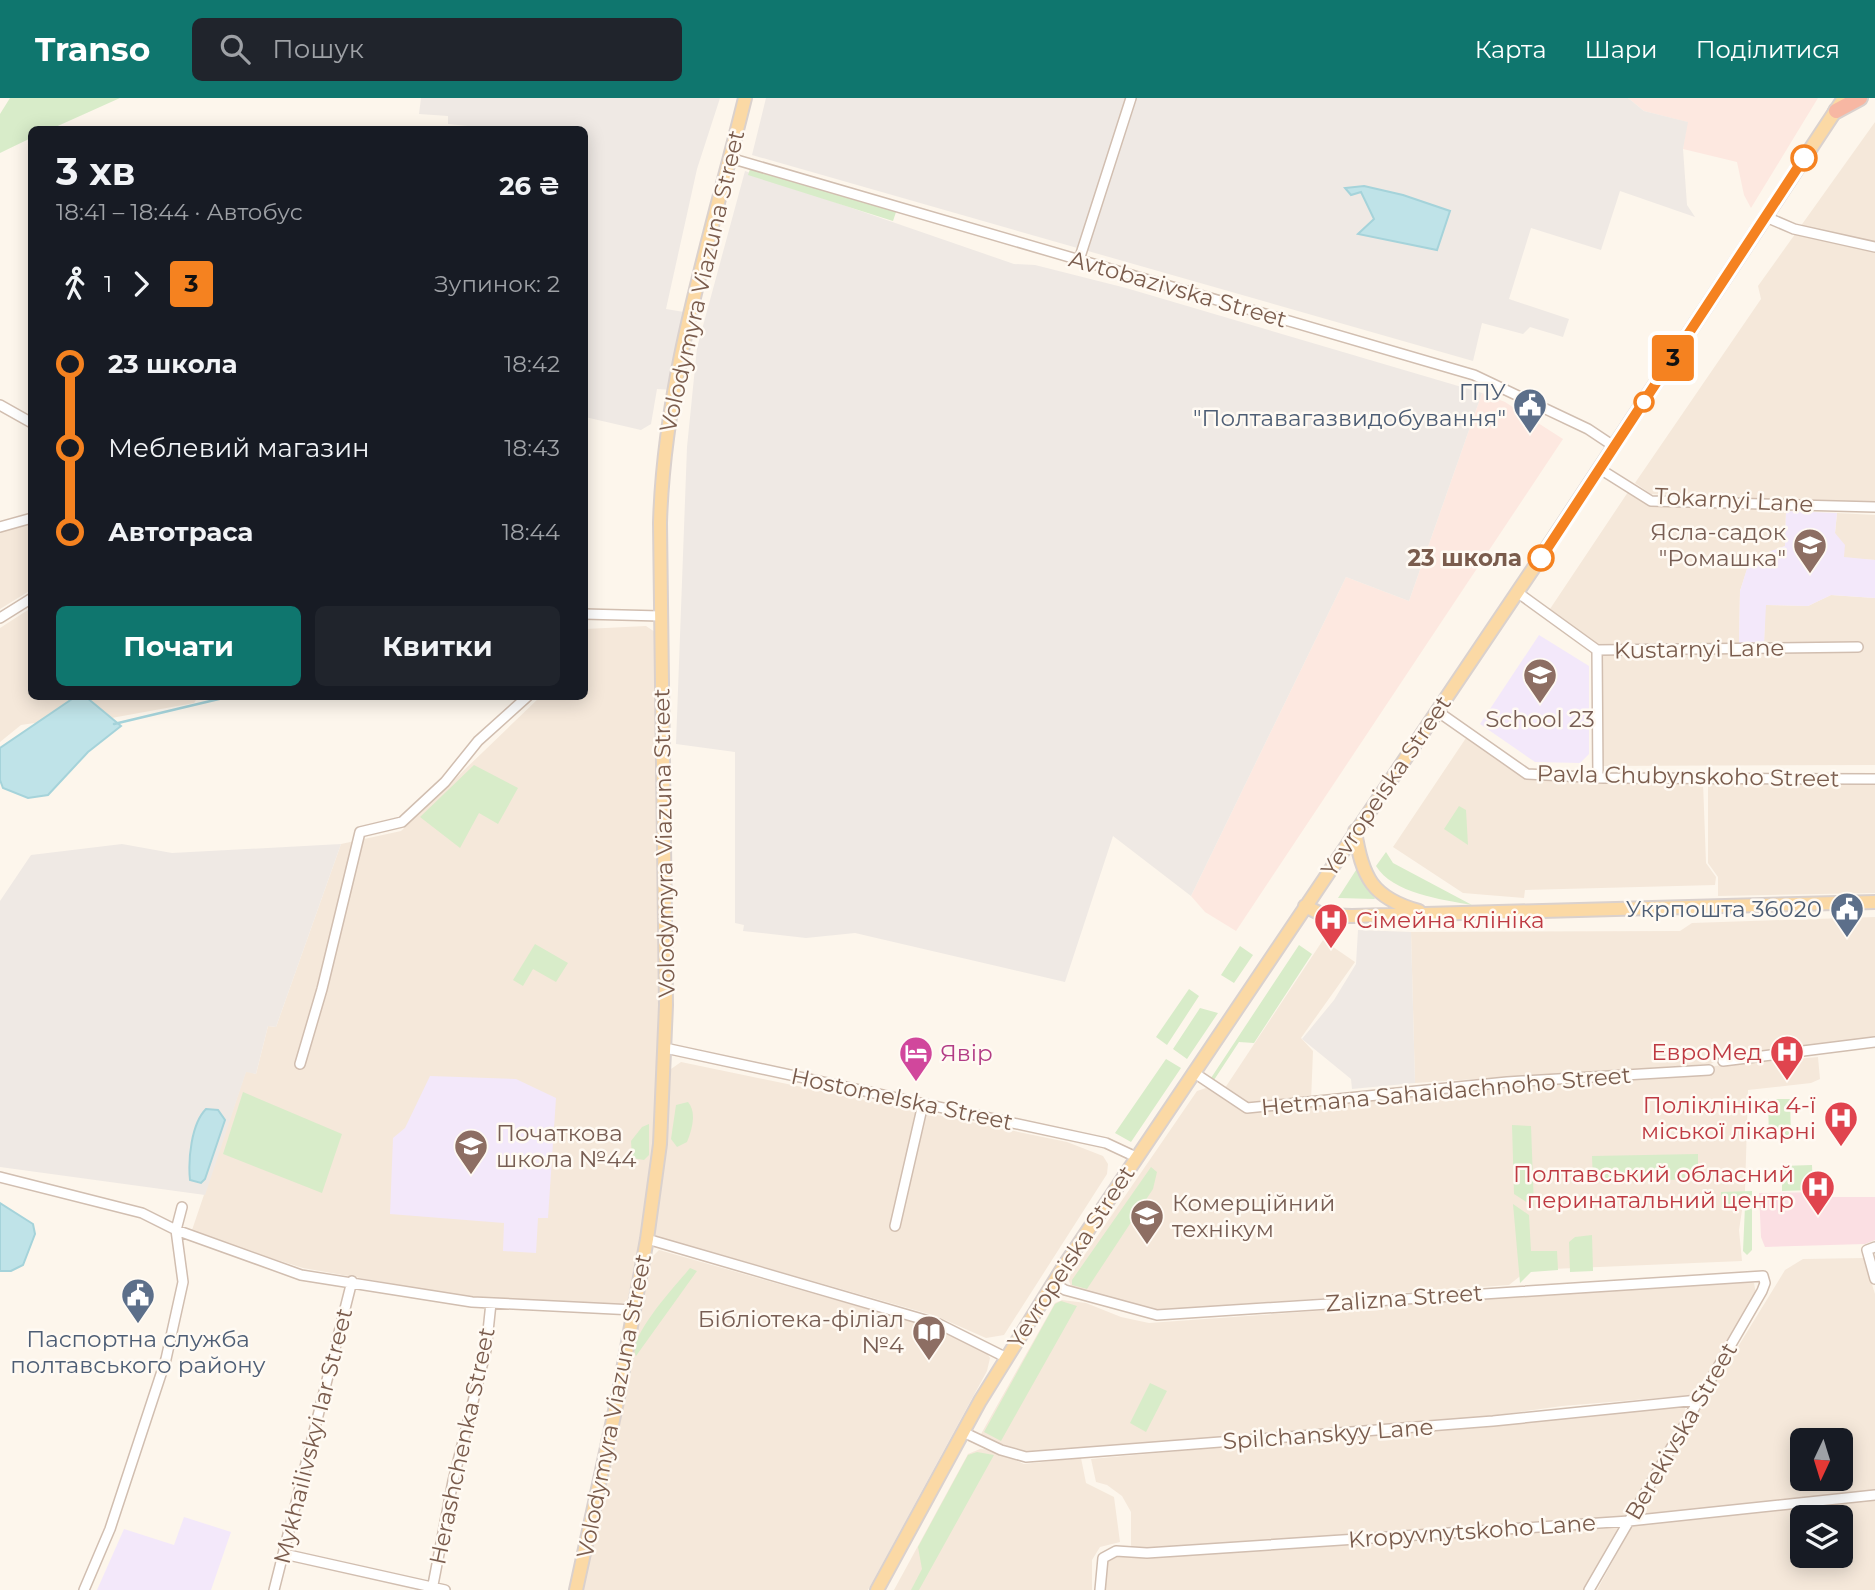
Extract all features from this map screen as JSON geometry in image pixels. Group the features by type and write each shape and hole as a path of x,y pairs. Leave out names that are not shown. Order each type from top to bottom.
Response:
{"highway":[{"path":"1837,104 1860,98"}],"main road":[{"name":"Volodymyra Viazuna Street","path":"576,1590 634,1310 660,1144 665,1048 660,615 664,443 745,98"},
{"name":"Yevropeiska Street","path":"877,1590 963,1432 1054,1283 1192,1072 1600,470 1837,104 1844,98"},
{"path":"1355,831 1361,865 1373,887 1399,904 1429,914"},
{"path":"1305,906 1322,915 1875,902"}],"street":[{"path":"1079,260 1131,98"},
{"name":"Avtobazivska Street","path":"730,158 1474,375 1588,429 1615,447"},
{"path":"1766,216 1794,229 1875,247"},
{"path":"0,405 28,421"},
{"name":"Tokarnyi Lane","path":"1600,470 1651,500 1875,507"},
{"path":"0,527 28,519"},
{"name":"Kustarnyi Lane","path":"1517,593 1597,650 1858,647"},
{"path":"0,618 28,600"},
{"path":"588,614 660,615"},
{"path":"1597,650 1598,778"},
{"path":"300,1063 325,977 359,832 402,822 445,782 478,741 524,700"},
{"name":"Pavla Chubynskoho Street","path":"1437,711 1527,774 1598,778 1875,779"},
{"path":"1723,1061 1875,1042"},
{"name":"Hostomelska Street","path":"665,1048 1106,1143 1136,1157"},
{"name":"Hetmana Sahaidachnoho Street","path":"1192,1072 1247,1108 1507,1082 1709,1070"},
{"path":"895,1226 923,1104"},
{"path":"0,1177 142,1213 176,1230 302,1275 491,1303 634,1310"},
{"path":"84,1590 110,1529 166,1359 183,1282 176,1230 182,1207"},
{"path":"647,1239 939,1324 1007,1358"},
{"path":"1871,1249 1875,1279"},
{"name":"Zalizna Street","path":"1054,1283 1065,1290 1158,1315 1759,1274"},
{"name":"Berekivska Street","path":"1590,1590 1764,1287 1765,1279 1759,1274"},
{"name":"Mykhailivskyi Iar Street","path":"274,1590 352,1281"},
{"name":"Herashchenka Street","path":"432,1588 453,1481 486,1350 491,1303"},
{"name":"Spilchanskyy Lane","path":"963,1432 1001,1450 1026,1457 1493,1421 1698,1400"},
{"name":"Kropyvnytskoho Lane","path":"1100,1590 1102,1558 1116,1551 1147,1553 1629,1521 1774,1508 1875,1495"},
{"path":"284,1554 445,1590"}],"shaded area":[{"path":"421,98 720,98 697,169 666,309 690,313 674,390 657,389 651,424 641,430 588,418 588,126 468,126 448,124 448,116 419,114"},
{"path":"766,98 1628,98 1644,111 1688,122 1683,149 1687,205 1695,217 1620,191 1601,250 1531,228 1509,299 1569,319 1563,337 1530,327 1523,334 1482,323 1473,361 752,155"},
{"path":"1628,98 1818,98 1751,208 1744,195 1737,162 1683,149 1687,122 1644,111"},
{"path":"1875,122 1875,506 1651,494 1635,483 1761,299 1758,286"},
{"path":"745,171 1014,264 1035,265 1126,288 1482,393 1409,601 1346,577 1191,896 1113,836 1065,982 855,933 806,938 743,931 744,925 735,923 735,752 676,744 687,447 697,348"},
{"path":"1482,393 1505,402 1563,439 1236,931 1205,912 1191,896 1346,577 1409,601"},
{"path":"1628,492 1654,505 1786,511 1785,546 1750,560 1740,591 1739,644 1597,645 1550,609"},
{"name":"Ясла-садок \"Ромашка\"","path":"1786,511 1837,513 1835,533 1845,545 1844,557 1875,560 1875,598 1831,595 1808,606 1766,605 1764,644 1739,644 1740,591 1750,559 1785,546"},
{"path":"1837,513 1875,515 1875,560 1844,558 1835,533"},
{"path":"28,523 28,592 0,609 0,532"},
{"path":"1831,595 1875,598 1875,765 1596,766 1594,653 1860,651 1860,643 1764,644 1765,605 1808,606"},
{"path":"28,610 28,700 196,700 194,703 106,719 68,718 21,725 0,742 0,628"},
{"path":"646,626 655,632 659,1018 654,1157 631,1299 621,1304 473,1298 303,1268 191,1233 246,1071 256,1074 268,1026 276,1027 341,844 401,831 537,700 588,700 588,629"},
{"name":"School 23","path":"1539,635 1589,666 1589,754 1580,763 1535,762 1480,724"},
{"path":"1468,735 1523,776 1703,782 1706,863 1716,877 1715,885 1525,890 1524,898 1463,893 1393,847"},
{"path":"1875,783 1875,893 1718,896 1718,877 1708,863 1708,784"},
{"path":"122,844 172,853 341,844 276,1027 268,1026 256,1074 246,1072 205,1195 0,1167 0,901 31,855"},
{"path":"1875,917 1875,1039 1735,1055 1710,1064 1415,1083 1411,932 1680,931 1692,923"},
{"path":"1358,930 1411,932 1415,1083 1352,1089 1351,1079 1302,1039 1334,1000 1356,964"},
{"path":"1323,940 1355,962 1301,1038 1313,1051 1311,1101 1818,1057 1820,1079 1811,1083 1748,1090 1745,1191 1739,1230 1742,1261 1528,1270 1509,1285 1157,1310 1072,1288 1068,1279 1197,1091 1206,1088 1221,1094"},
{"path":"681,1062 1067,1142 1103,1156 1108,1164 1107,1174 1004,1335 986,1338 936,1316 655,1236 671,1069"},
{"name":"Початкова школа №44","path":"430,1076 516,1079 556,1098 548,1218 538,1218 536,1253 503,1251 504,1223 390,1214 393,1138 405,1128"},
{"name":"Полтавський обласний перинатальний центр","path":"1826,1192 1832,1197 1875,1197 1875,1240 1865,1244 1765,1247 1761,1237 1759,1193"},
{"path":"659,1250 945,1331 985,1350 990,1358 987,1371 868,1590 580,1590 648,1261"},
{"path":"1864,1258 1875,1294 1875,1492 1646,1517 1637,1511 1785,1270 1803,1259"},
{"path":"1749,1280 1754,1283 1756,1294 1694,1395 1562,1406 1491,1416 1026,1453 1005,1448 982,1438 981,1434 1055,1303 1062,1300 1086,1303 1121,1317 1149,1323"},
{"path":"1684,1405 1686,1411 1626,1518 1588,1518 1131,1549 1131,1512 1122,1496 1107,1485 1096,1482 1091,1459"},
{"path":"980,1449 993,1450 1024,1464 1081,1458 1086,1483 1114,1497 1120,1542 1100,1547 1092,1560 1092,1590 894,1590 968,1454"},
{"path":"1875,1499 1875,1590 1597,1590 1633,1524 1790,1508 1790,1568 1853,1568 1853,1505 1817,1505"},
{"path":"184,1517 231,1532 211,1590 97,1590 124,1529 174,1545"},
{"path":"1620,1524 1584,1590 1105,1590 1104,1566 1109,1556 1113,1555 1164,1556"}],"green space":[{"path":"10,98 120,98 58,126 28,126 28,139 0,153 0,114"},
{"path":"751,166 896,212 893,221 748,175"},
{"path":"474,765 518,788 498,824 479,813 460,848 420,817"},
{"path":"1459,806 1466,810 1468,845 1444,829"},
{"path":"1386,852 1393,863 1472,905 1419,894 1394,883 1376,866"},
{"path":"1358,867 1375,899 1338,898"},
{"path":"535,944 568,963 556,982 533,969 523,986 513,980"},
{"path":"1299,945 1312,954 1254,1043 1239,1042 1214,1080 1211,1078"},
{"path":"1240,946 1253,955 1234,983 1221,975"},
{"path":"1189,989 1199,996 1167,1045 1156,1037"},
{"path":"1200,1008 1218,1013 1187,1059 1173,1049"},
{"path":"1166,1059 1181,1068 1131,1142 1115,1133"},
{"path":"243,1092 342,1134 322,1193 223,1154"},
{"path":"1768,1099 1790,1099 1791,1138 1769,1139"},
{"path":"688,1102 693,1116 692,1127 687,1142 677,1147 671,1139 676,1105"},
{"path":"649,1124 649,1155 644,1160 632,1158 631,1141 642,1127"},
{"path":"1512,1125 1531,1126 1534,1207 1514,1194"},
{"path":"1698,1154 1698,1179 1593,1182 1592,1156"},
{"path":"1812,1165 1813,1190 1782,1191 1782,1166"},
{"path":"1151,1167 1157,1172 1153,1189 1087,1289 1072,1285 1072,1280"},
{"path":"1752,1191 1752,1250 1747,1255 1743,1251 1745,1206 1721,1207 1721,1192"},
{"path":"1513,1204 1529,1215 1531,1251 1557,1251 1558,1270 1531,1272 1520,1283"},
{"path":"1592,1235 1593,1271 1570,1272 1569,1242 1575,1237"},
{"path":"690,1268 697,1271 636,1356 638,1337 645,1324"},
{"path":"1061,1301 1077,1306 1001,1441 984,1432 1055,1304"},
{"path":"1150,1383 1167,1391 1146,1432 1130,1423"},
{"path":"977,1452 994,1455 919,1590 911,1590 922,1569 918,1547 968,1455"}],"water":[{"path":"1364,186 1403,195 1450,211 1437,250 1358,234 1374,219 1361,192 1351,195 1345,188"},
{"path":"71,700 90,700 121,726 88,752 48,795 28,798 3,788 0,780 0,748"},
{"path":"206,1109 218,1110 225,1120 205,1179 201,1183 190,1180 190,1163 194,1133"},
{"path":"0,1203 33,1224 35,1234 23,1265 11,1271 0,1271"}],"waterway":[{"path":"114,724 215,700"}],"bus line":[{"name":"3","path":"1541,558 1804,158"}],"place":[{"name":"ГПУ \"Полтавагазвидобування\"","path":"1530,435"},
{"name":"23 школа","path":"1541,558"},
{"name":"Ясла-садок \"Ромашка\"","path":"1810,575"},
{"name":"School 23","path":"1540,705"},
{"name":"Укрпошта 36020","path":"1847,939"},
{"name":"Сімейна клініка","path":"1331,950"},
{"name":"ЕвроМед","path":"1787,1082"},
{"name":"Явір","path":"916,1083"},
{"name":"Поліклініка 4-ї міської лікарні","path":"1841,1148"},
{"name":"Початкова школа №44","path":"471,1176"},
{"name":"Полтавський обласний перинатальний центр","path":"1818,1217"},
{"name":"Комерційний технікум","path":"1147,1246"},
{"name":"Паспортна служба полтавського району","path":"138,1325"},
{"name":"Бібліотека-філіал №4","path":"929,1362"}]}
